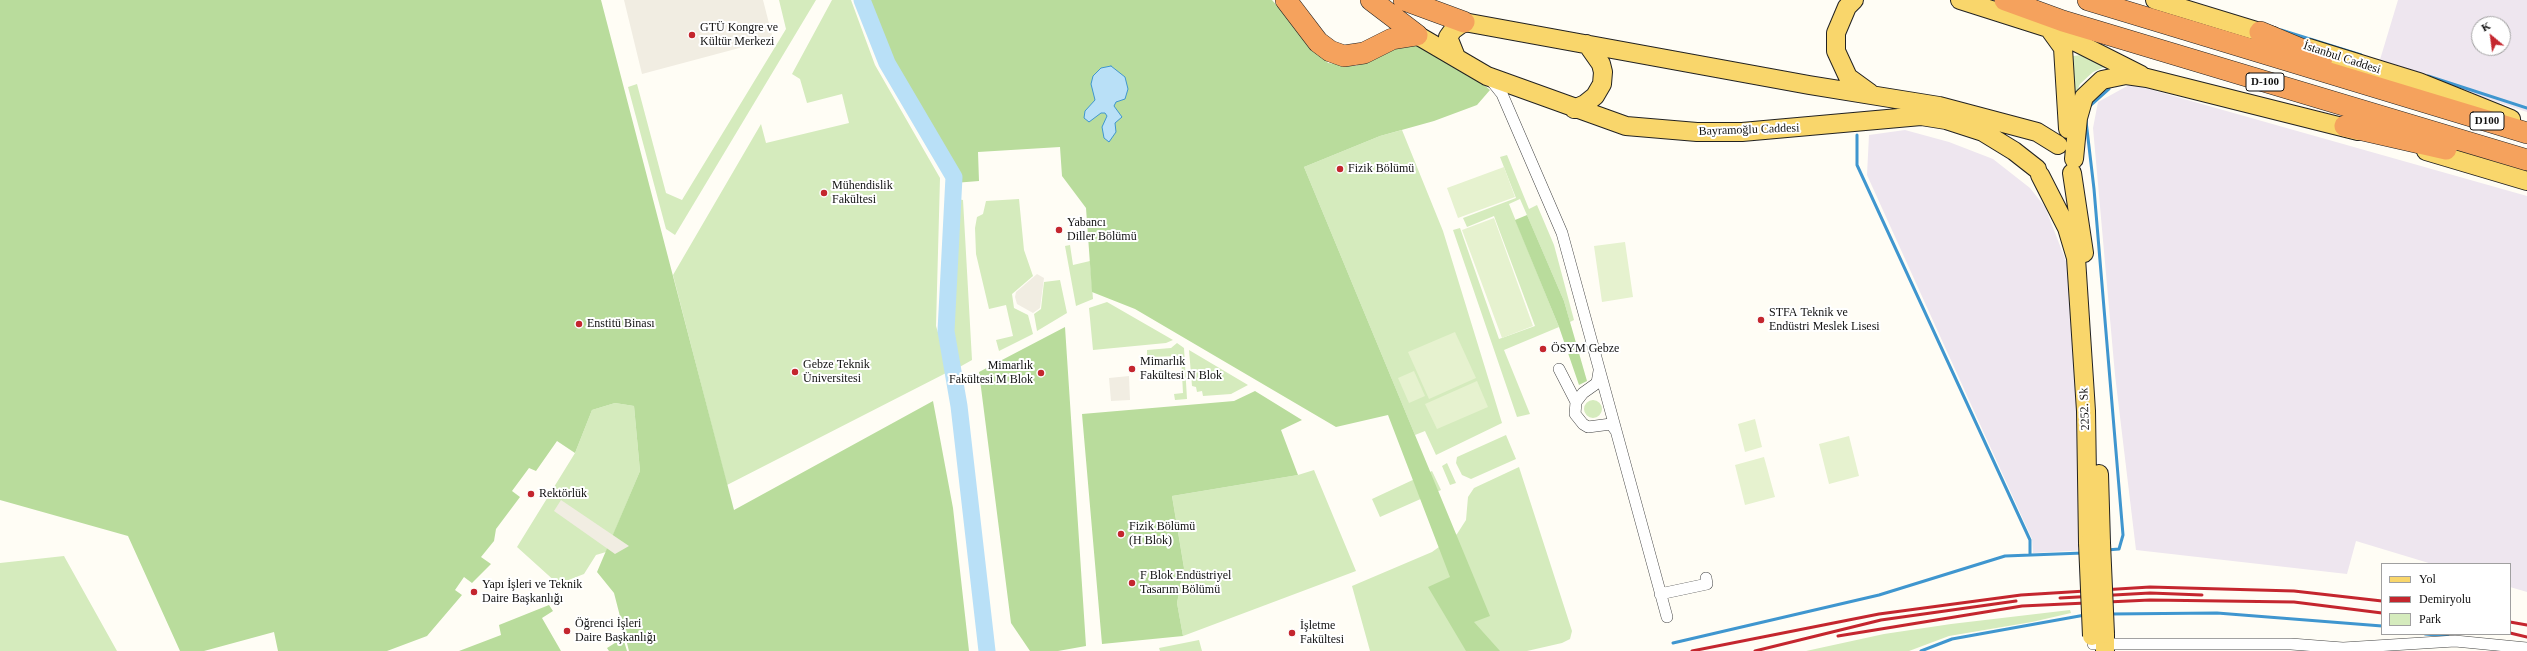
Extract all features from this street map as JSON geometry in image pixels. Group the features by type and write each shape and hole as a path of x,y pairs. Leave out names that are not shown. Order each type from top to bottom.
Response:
{"highway":[{"path":"1286,0 1318,42 1330,51 1344,56 1364,53 1392,39 1417,36"},
{"path":"1372,0 1417,36"},
{"path":"1404,0 1464,22"},
{"name":"D-100","path":"2005,0 2063,21 2527,160"},
{"name":"D-100","path":"2088,0 2447,108"},
{"path":"2260,32 2447,108"},
{"name":"D100","path":"2447,108 2527,133"},
{"path":"2345,126 2527,168"}],"main road":[{"path":"1854,0 1847,7 1836,33 1836,51 1843,70 1853,82 1878,97"},
{"path":"1960,0 2048,28 2147,78"},
{"name":"İstanbul Caddesi","path":"2155,0 2419,82 2527,124"},
{"path":"1456,57 1448,36 1453,30 1464,22 1878,97 1939,106 2037,132 2067,156"},
{"path":"2048,28 2063,48 2069,126 2067,156"},
{"name":"Bayramoğlu Caddesi","path":"1417,36 1487,76 1574,109 1626,126 1697,132 1742,132 1921,116 1946,120 1983,132 2014,151 2038,172"},
{"path":"1574,109 1585,104 1595,96 1602,84 1603,72 1601,64 1587,44"},
{"path":"2067,156 2051,145 2041,152 2036,163 2038,172 2048,182 2059,182 2067,156 2080,106 2089,91 2109,78 2126,76 2147,78 2345,126 2527,181"},
{"name":"2252. Sk","path":"2067,156 2090,302 2094,543"},
{"name":"2252. Sk","path":"2038,172 2066,228 2076,258 2099,644"}],"street":[{"path":"1487,76 1502,94 1562,233 1598,360 1667,617"},
{"path":"1511,116 1510,106 1512,98 1523,90"},
{"path":"1576,402 1583,393 1598,383 1598,360"},
{"path":"1559,369 1576,402 1575,414 1583,424 1594,427 1611,424 1616,431"},
{"path":"1660,594 1707,584 1706,578"},
{"path":"2099,644 2290,644 2343,648 2454,642 2527,648"}],"shaded area":[{"name":"GTÜ Kongre ve Kültür Merkezi","path":"624,0 763,0 773,39 642,74"},
{"path":"2398,0 2527,0 2527,112 2379,63"},
{"path":"2131,84 2527,196 2527,592 2511,587 2511,563 2429,563 2356,541 2347,574 2136,550 2115,375 2093,128 2098,102"},
{"path":"1905,130 1949,142 1993,159 2030,188 2045,207 2071,274 2088,550 2033,553 2032,539 1867,175 1869,135"},
{"path":"1037,274 1044,278 1040,308 1033,313 1017,304 1015,297 1016,292"},
{"path":"1129,376 1130,400 1111,401 1109,378"},
{"path":"561,500 629,546 615,554 554,511"}],"green space":[{"path":"0,0 601,0 734,510 933,401 953,508 969,651 629,651 614,593 597,572 640,471 634,406 615,403 592,410 575,453 557,441 536,471 529,468 512,491 520,497 496,529 494,541 481,557 491,564 472,583 464,577 455,590 462,595 427,636 387,651 278,651 274,632 204,651 180,651 128,536 0,500"},
{"path":"779,0 816,0 675,235 666,229 628,87 637,84 666,193 682,200 786,29"},
{"path":"832,0 851,0 875,65 940,178 936,326 950,371 727,485 673,275 761,124 766,143 849,123 842,94 807,103 800,79 792,74"},
{"path":"862,0 1272,0 1328,63 1356,66 1395,45 1413,43 1468,71 1490,90 1477,105 1434,121 1380,136 1304,167 1490,616 1474,622 1500,651 1466,651 1428,587 1450,577 1388,415 1336,427 1135,309 1092,292 1086,208 1062,176 1060,147 978,152 979,181 954,183 954,177 887,63"},
{"path":"2081,55 2107,66 2093,72 2080,84 2074,99 2073,56"},
{"path":"1402,130 1443,231 1502,423 1436,455 1425,431 1415,435 1304,167 1380,136"},
{"path":"1507,155 1529,209 1537,205 1554,245 1574,320 1570,322 1564,301 1520,199 1509,204 1559,327 1504,350 1530,414 1517,417 1453,230 1460,228 1499,339 1535,326 1494,216 1467,227 1463,218 1516,198 1500,157"},
{"path":"1504,167 1515,197 1458,218 1447,188"},
{"path":"952,198 963,200 972,360 956,369 948,323"},
{"path":"1019,199 1024,250 1033,276 1012,294 1014,308 1028,315 1033,334 999,351 996,340 1013,336 1006,305 989,309 976,254 975,228 977,217 983,214 986,201"},
{"path":"1527,215 1564,301 1587,381 1579,385 1559,327 1515,220"},
{"path":"1494,218 1533,326 1502,338 1462,230"},
{"path":"1625,242 1633,297 1602,302 1594,246"},
{"path":"1070,245 1073,265 1090,261 1093,299 1076,306 1065,246"},
{"path":"1060,280 1067,313 1037,331 1034,314 1041,309 1044,282"},
{"path":"1107,302 1173,340 1166,343 1093,350 1089,308"},
{"path":"1065,327 1086,646 1058,651 1030,651 1011,623 979,372"},
{"path":"1455,332 1476,378 1429,399 1408,352"},
{"path":"1177,343 1184,348 1187,399 1175,400 1174,394 1183,393 1181,356 1147,357 1147,350 1171,348"},
{"path":"1189,350 1248,385 1231,394 1203,396 1202,391 1197,392 1196,387 1192,386"},
{"path":"1414,371 1425,396 1409,403 1398,378"},
{"path":"1477,381 1488,407 1437,429 1425,404"},
{"path":"1255,391 1302,420 1281,430 1298,475 1172,496 1184,568 1177,603 1183,636 1102,644 1082,414 1234,401"},
{"path":"1593,400 1597,401 1601,405 1601,413 1597,417 1593,418 1589,417 1585,413 1584,409 1585,405 1589,401"},
{"path":"615,403 634,406 640,471 606,552 596,555 584,574 558,584 517,547 575,453 592,410"},
{"path":"1755,419 1762,447 1745,452 1738,424"},
{"path":"1506,435 1516,459 1471,479 1462,475 1456,463 1457,457"},
{"path":"1849,436 1859,476 1829,484 1819,444"},
{"path":"1764,457 1775,497 1745,505 1735,465"},
{"path":"1447,463 1456,483 1450,485 1442,466"},
{"path":"1519,467 1572,631 1570,639 1562,643 1527,651 1370,651 1352,586 1432,552 1457,534 1466,520 1468,497 1474,488"},
{"path":"1314,470 1356,571 1183,636 1177,603 1184,568 1172,496 1298,475"},
{"path":"1432,471 1441,490 1380,517 1372,499"},
{"path":"64,556 117,651 0,651 0,563"},
{"path":"549,605 553,611 542,618 561,651 459,651 501,635 499,625"},
{"path":"2070,610 2071,613 2032,622 1949,636 1909,651 1806,651 1884,634 1951,624"},
{"path":"623,638 627,651 609,651 607,648"},
{"path":"1199,640 1202,651 1160,651 1159,648"}],"water":[{"path":"1111,66 1125,77 1128,89 1125,99 1116,102 1114,106 1122,117 1115,123 1116,132 1109,142 1104,138 1102,127 1107,116 1105,113 1101,113 1089,122 1084,118 1085,111 1095,100 1091,84 1093,76 1101,68"}],"waterway":[{"path":"862,0 887,63 954,177 946,331 959,406 987,651"},
{"path":"2281,30 2361,55"},
{"path":"2428,76 2527,108"},
{"path":"2090,106 2109,89"},
{"path":"2086,121 2094,189 2123,535 2119,549 2107,550"},
{"path":"1857,135 1857,165 2030,540 2030,555"},
{"path":"1673,643 1879,595 2005,556 2083,553"},
{"path":"2110,614 2217,613 2381,626"},
{"path":"1921,651 1952,639 2085,615"},
{"path":"2436,635 2448,636"}],"railway":[{"path":"1692,651 1879,614 2021,595 2150,587 2294,591 2381,601"},
{"path":"2060,598 2150,593 2202,595"},
{"path":"1838,636 2022,606 2150,600 2294,602 2381,613"},
{"path":"1755,651 1881,620 2016,601"},
{"path":"2511,622 2527,625"},
{"path":"2511,633 2527,637"}],"place":[{"name":"GTÜ Kongre ve Kültür Merkezi","path":"692,35"},
{"name":"Fizik Bölümü","path":"1340,169"},
{"name":"Mühendislik Fakültesi","path":"824,193"},
{"name":"Yabancı Diller Bölümü","path":"1059,230"},
{"name":"STFA Teknik ve Endüstri Meslek Lisesi","path":"1761,320"},
{"name":"Enstitü Binası","path":"579,324"},
{"name":"ÖSYM Gebze","path":"1543,349"},
{"name":"Mimarlık Fakültesi N Blok","path":"1132,369"},
{"name":"Gebze Teknik Üniversitesi","path":"795,372"},
{"name":"Mimarlık Fakültesi M Blok","path":"1041,373"},
{"name":"Rektörlük","path":"531,494"},
{"name":"Fizik Bölümü (H Blok)","path":"1121,534"},
{"name":"F Blok Endüstriyel Tasarım Bölümü","path":"1132,583"},
{"name":"Yapı İşleri ve Teknik Daire Başkanlığı","path":"474,592"},
{"name":"Öğrenci İşleri Daire Başkanlığı","path":"567,631"},
{"name":"İşletme Fakültesi","path":"1292,633"}]}
